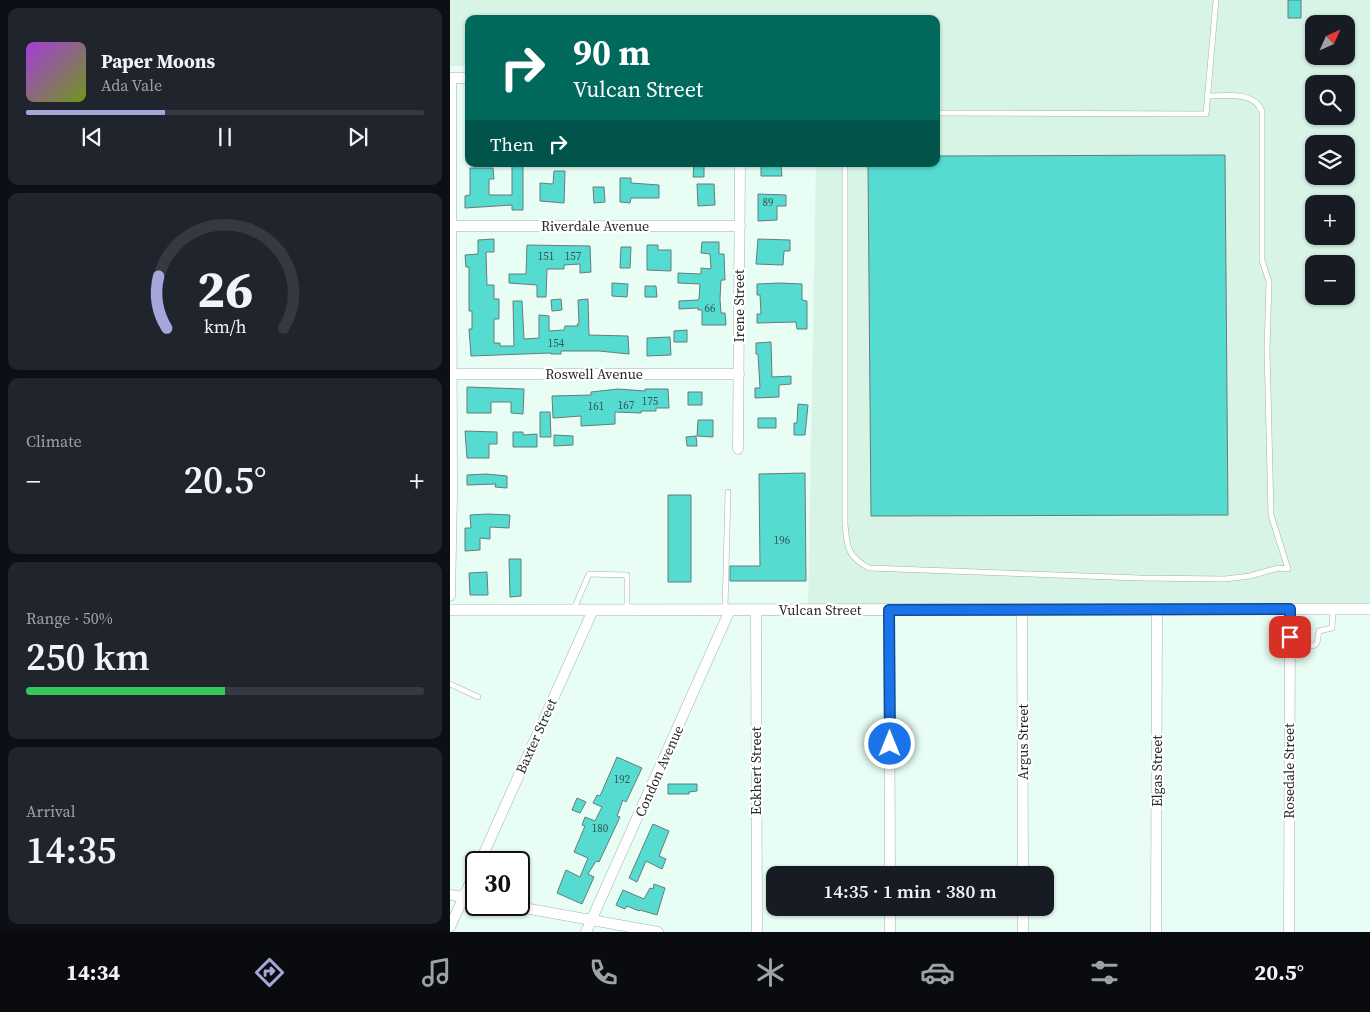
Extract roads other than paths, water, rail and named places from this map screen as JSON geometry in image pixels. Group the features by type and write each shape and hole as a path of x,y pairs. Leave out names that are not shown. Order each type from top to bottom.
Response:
{"street":[{"path":"450,596 450,78 465,78"},
{"name":"Irene Street","path":"738,449 740,167"},
{"name":"Riverdale Avenue","path":"450,226 740,226"},
{"name":"Roswell Avenue","path":"450,374 739,374"},
{"name":"Elgas Street","path":"1156,932 1157,609"},
{"name":"Rosedale Street","path":"1289,932 1290,609"},
{"name":"Vulcan Street","path":"450,610 1370,609"},
{"name":"Baxter Street","path":"485,851 593,610"},
{"name":"Condon Avenue","path":"586,932 728,610"},
{"name":"Eckhert Street","path":"756,610 757,932"},
{"path":"889,610 890,866"},
{"name":"Argus Street","path":"1022,610 1023,866"},
{"path":"450,895 464,897 450,927"},
{"path":"530,909 658,932"},
{"path":"890,916 890,932"},
{"path":"1023,916 1023,932"}],"lane":[{"path":"940,113 1206,114 1216,0"},
{"path":"845,167 845,524 846,545 856,561 869,568 1140,578 1225,579 1250,576 1278,568 1288,568 1271,515 1267,349 1269,282 1262,260 1262,111 1259,105 1250,98 1207,96"},
{"path":"728,492 728,610"},
{"path":"574,610 589,574 627,575 627,610"},
{"path":"1289,651 1318,643 1319,631 1332,628 1333,609"},
{"path":"450,684 478,697"}]}
